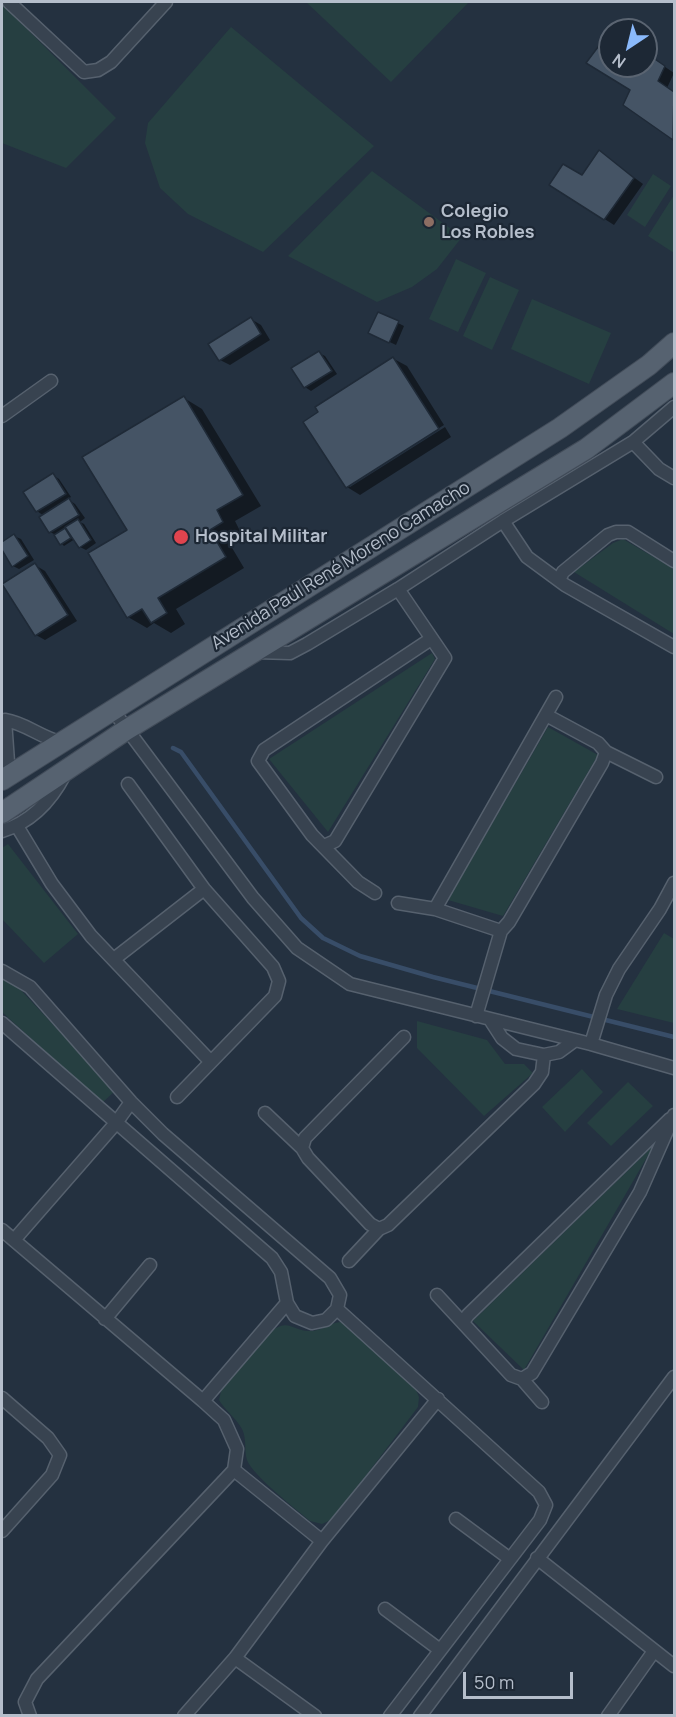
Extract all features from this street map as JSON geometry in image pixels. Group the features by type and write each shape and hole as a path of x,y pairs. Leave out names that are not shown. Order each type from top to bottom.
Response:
{"main road":[{"name":"Avenida Paúl René Moreno Camacho","path":"2,780 560,428 649,365 675,343"},
{"name":"Avenida Paúl René Moreno Camacho","path":"2,813 126,730 586,449 675,383"}],"street":[{"path":"9,2 84,72 98,70 111,62 166,2"},
{"path":"2,416 51,381"},
{"path":"255,652 290,653 398,589 503,520 633,442 675,407"},
{"path":"633,442 659,469 675,478"},
{"path":"503,520 527,557 565,585 675,647"},
{"path":"559,580 563,572 608,535 616,532 628,532 675,561"},
{"path":"324,846 334,841 445,658 398,589"},
{"path":"375,893 358,882 305,826 258,761 264,750 431,639"},
{"path":"435,909 556,697"},
{"path":"112,709 253,898 297,948 350,984 491,1021 591,1044 675,1068"},
{"path":"546,715 598,743 606,752 656,777"},
{"path":"2,780 9,762 3,718 17,722 44,738 60,742"},
{"path":"476,1016 501,931 509,922 602,763 606,752"},
{"path":"2,831 17,826 39,811 56,792 67,769"},
{"path":"128,784 204,889 273,967 279,981 275,996 177,1097"},
{"path":"17,826 52,884 91,936 210,1061"},
{"path":"591,1044 606,994 675,883"},
{"path":"114,959 204,889"},
{"path":"398,903 435,909 501,931"},
{"path":"2,971 30,987 131,1102 163,1134 330,1278 340,1295 337,1309 326,1320 312,1323 295,1316 287,1303 284,1281 272,1258 2,1023"},
{"path":"491,1021 502,1038 516,1049 544,1055 559,1052 574,1041"},
{"path":"302,1148 305,1138 404,1037"},
{"path":"349,1261 379,1228 388,1225 534,1084 542,1072 544,1055"},
{"path":"14,1240 116,1123 131,1102"},
{"path":"265,1113 302,1148 308,1158 370,1224 379,1228"},
{"path":"463,1322 674,1114"},
{"path":"522,1379 531,1373 640,1192 674,1114"},
{"path":"2,1230 224,1420 237,1449 234,1470 37,1679 25,1702 30,1716"},
{"path":"105,1319 150,1265"},
{"path":"437,1295 511,1375 522,1379 542,1402"},
{"path":"203,1401 287,1303"},
{"path":"337,1309 539,1492 546,1505 540,1520 390,1716"},
{"path":"420,1716 675,1377"},
{"path":"2,1398 48,1438 60,1455 52,1475 2,1531"},
{"path":"184,1716 235,1658 322,1541 438,1399"},
{"path":"234,1470 322,1541"},
{"path":"456,1519 510,1559"},
{"path":"537,1558 675,1666"},
{"path":"385,1609 440,1650"},
{"path":"608,1716 654,1651"},
{"path":"235,1658 315,1716"}],"green space":[{"path":"306,2 469,2 391,82"},
{"path":"2,4 116,118 66,168 2,143"},
{"path":"231,27 374,146 263,252 188,214 160,188 145,143 148,123"},
{"path":"372,171 462,237 437,269 412,287 377,302 288,256"},
{"path":"653,174 671,186 645,227 627,215"},
{"path":"674,195 674,253 648,236"},
{"path":"456,259 486,273 458,332 429,319"},
{"path":"490,277 519,290 492,350 463,336"},
{"path":"532,299 611,333 589,384 511,349"},
{"path":"623,539 674,569 674,634 574,572 613,543"},
{"path":"432,653 435,659 328,832 269,759"},
{"path":"548,727 598,755 503,916 448,900"},
{"path":"8,844 78,934 44,963 2,919 2,848"},
{"path":"664,933 674,939 674,1023 617,1009"},
{"path":"2,977 18,987 115,1091 102,1103 2,1012"},
{"path":"417,1021 487,1040 505,1064 524,1064 533,1073 484,1116 417,1048"},
{"path":"582,1069 603,1092 565,1132 542,1107"},
{"path":"628,1082 653,1106 611,1146 587,1123"},
{"path":"654,1145 524,1370 473,1321"},
{"path":"340,1322 350,1326 414,1385 419,1397 418,1407 333,1519 322,1524 310,1521 257,1475 247,1460 242,1429 219,1400 222,1387 273,1330 287,1325 303,1331 313,1331"}],"building":[{"path":"598,47 598,70 586,63"},
{"path":"658,61 665,66 658,81 674,92 673,140 623,105 630,90 610,78 658,78"},
{"path":"599,150 634,178 604,220 549,185 563,164 582,175"},
{"path":"378,312 399,321 389,343 368,333"},
{"path":"251,317 261,334 219,361 208,344"},
{"path":"319,351 332,371 304,388 291,368"},
{"path":"393,357 439,429 346,488 303,422 318,412 315,407"},
{"name":"Hospital Militar","path":"184,396 243,495 217,510 223,522 210,530 226,557 158,598 167,613 151,623 142,609 127,618 88,553 127,530 82,457"},
{"path":"53,473 66,494 36,512 23,492"},
{"path":"69,498 79,515 49,533 39,517"},
{"path":"78,519 91,540 79,548 65,527"},
{"path":"65,528 71,538 60,545 54,535"},
{"path":"14,534 28,556 12,567 2,550 2,542"},
{"path":"35,563 68,615 35,636 2,584"}],"waterway":[{"path":"173,748 181,752 301,918 323,938 360,956 433,977 674,1037"}],"place":[{"name":"Colegio Los Robles","path":"429,222"},
{"name":"Hospital Militar","path":"181,537"}]}
